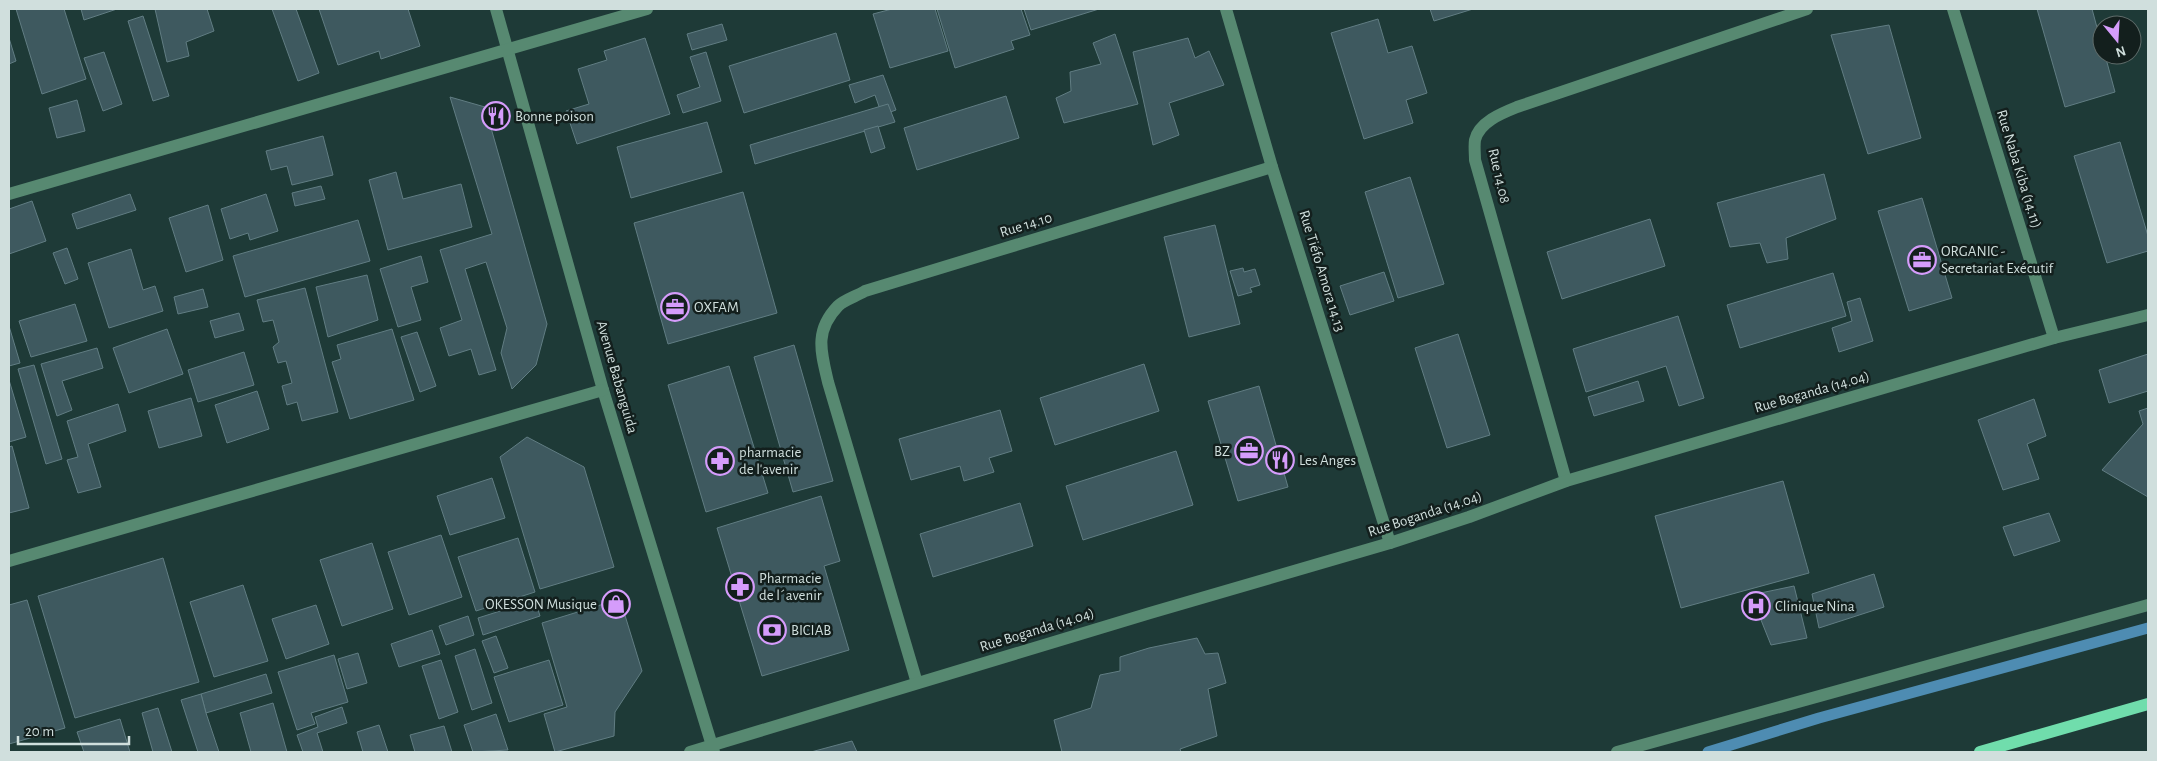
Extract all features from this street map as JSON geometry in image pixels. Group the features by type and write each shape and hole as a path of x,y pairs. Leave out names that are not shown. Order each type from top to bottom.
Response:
{"main road":[{"path":"1980,752 2148,704"}],"street":[{"name":"Avenue Babanguida","path":"496,9 603,390 713,749"},
{"path":"9,194 647,9"},
{"name":"Rue Tiéfo Amora 14.13","path":"1226,9 1272,167 1390,543"},
{"name":"Rue 14.08","path":"1566,481 1476,160 1475,140 1479,131 1496,116 1517,107 1806,9"},
{"name":"Rue Naba Kiba (14.11)","path":"1953,9 2054,338"},
{"name":"Rue 14.10","path":"917,683 820,349 822,328 839,305 865,291 1272,167"},
{"name":"Rue Boganda (14.04)","path":"690,752 713,749 917,683 1390,543 1469,517 1566,481 2054,338 2148,315"},
{"path":"9,561 603,390"},
{"path":"1617,752 2148,605"}],"building":[{"path":"16,9 64,9 86,79 42,94"},
{"path":"81,9 117,9 84,20"},
{"path":"155,9 207,9 214,31 186,42 189,56 167,62"},
{"path":"272,9 296,9 319,73 298,81"},
{"path":"319,9 408,9 420,46 381,59 379,51 338,65"},
{"path":"892,9 935,9 948,51 890,68 873,14"},
{"path":"937,9 1021,9 1030,35 1011,41 1014,49 955,68"},
{"path":"1024,9 1099,9 1031,30"},
{"path":"1430,9 1473,9 1434,21"},
{"path":"2037,9 2092,9 2094,15 2092,15 2092,65 2108,65 2115,92 2065,107"},
{"path":"143,16 169,96 153,101 128,21"},
{"path":"1378,19 1388,53 1412,46 1427,93 1406,100 1413,123 1364,139 1331,33"},
{"path":"722,24 727,40 692,50 687,34"},
{"path":"1889,25 1921,138 1868,154 1831,35"},
{"path":"836,33 850,80 744,113 729,66"},
{"path":"1115,34 1138,104 1064,123 1056,98 1071,91 1070,72 1101,64 1093,43"},
{"path":"9,38 16,61 9,64"},
{"path":"645,38 670,114 577,144 566,111 589,104 578,69 607,60 604,51"},
{"path":"1188,38 1195,58 1209,51 1224,85 1169,103 1179,135 1153,145 1133,52"},
{"path":"104,52 122,104 103,111 84,58"},
{"path":"706,52 721,101 683,113 677,95 700,87 690,57"},
{"path":"883,75 896,110 882,115 875,95 855,103 849,85"},
{"path":"1006,96 1019,138 917,170 904,128"},
{"path":"450,97 485,107 547,324 536,365 512,389 501,353 507,328 486,262 465,269 496,370 479,375 471,349 449,356 440,328 462,320 440,250 492,234"},
{"path":"77,100 85,131 57,138 49,108"},
{"path":"888,104 895,122 755,164 750,145"},
{"path":"707,122 722,172 631,198 617,147"},
{"path":"878,126 885,148 871,153 864,130"},
{"path":"323,136 333,175 292,185 287,166 271,170 266,151"},
{"path":"2120,142 2148,236 2148,251 2107,263 2074,156"},
{"path":"396,172 403,199 461,184 472,227 388,250 369,180"},
{"path":"1824,174 1836,219 1786,238 1788,259 1767,263 1760,243 1730,247 1717,203"},
{"path":"1410,177 1444,284 1398,298 1365,192"},
{"path":"321,186 325,199 295,206 292,193"},
{"path":"743,192 777,313 668,344 634,223"},
{"path":"130,194 136,210 77,229 72,214"},
{"path":"266,194 278,231 250,240 248,233 230,239 221,209"},
{"path":"1922,198 1952,298 1909,311 1878,211"},
{"path":"32,201 46,241 9,254 9,209"},
{"path":"208,205 223,260 186,272 169,218"},
{"path":"1650,219 1665,266 1562,299 1547,252"},
{"path":"358,220 370,261 245,297 233,256"},
{"path":"1215,225 1240,324 1189,337 1164,237"},
{"path":"67,248 78,279 65,284 53,253"},
{"path":"131,249 143,290 155,286 163,311 109,328 88,263"},
{"path":"421,256 428,282 411,287 421,320 398,327 380,269"},
{"path":"1243,268 1244,272 1255,269 1260,285 1250,288 1252,292 1238,296 1230,271"},
{"path":"1384,272 1394,301 1350,315 1340,286"},
{"path":"1833,273 1846,316 1740,348 1727,305"},
{"path":"367,275 378,320 328,337 316,287"},
{"path":"305,288 338,412 302,421 297,402 287,405 282,386 292,383 286,361 278,363 273,347 279,342 273,320 263,322 257,300"},
{"path":"203,289 208,307 178,314 174,297"},
{"path":"1860,298 1873,341 1839,352 1832,328 1852,321 1847,302"},
{"path":"75,304 87,341 31,357 19,321"},
{"path":"239,313 244,330 215,338 210,321"},
{"path":"1678,316 1704,398 1679,406 1666,366 1586,392 1573,349"},
{"path":"9,326 20,363 9,366"},
{"path":"167,329 183,374 129,393 113,348"},
{"path":"392,329 414,400 350,419 332,362 341,359 337,345"},
{"path":"417,332 436,386 420,392 401,337"},
{"path":"1458,334 1490,435 1447,448 1415,348"},
{"path":"794,345 833,481 793,492 754,357"},
{"path":"97,348 103,368 62,381 72,410 57,416 41,364"},
{"path":"244,352 254,385 198,402 188,370"},
{"path":"2148,354 2148,391 2109,403 2099,370"},
{"path":"1144,364 1159,411 1055,445 1040,398"},
{"path":"34,365 62,459 46,464 18,369"},
{"path":"729,366 768,493 706,512 668,385"},
{"path":"9,380 26,437 9,442"},
{"path":"1638,381 1644,401 1594,416 1588,397"},
{"path":"1259,386 1288,487 1238,501 1208,401"},
{"path":"257,391 269,429 227,443 215,405"},
{"path":"191,398 202,436 159,448 148,411"},
{"path":"2034,399 2046,436 2027,444 2039,479 2003,490 1978,420"},
{"path":"118,404 126,431 88,444 101,487 78,493 67,460 78,457 67,421"},
{"path":"2148,408 2148,497 2102,470 2143,424 2139,411"},
{"path":"1000,410 1012,451 989,458 994,472 964,481 960,466 911,480 899,439"},
{"path":"527,437 584,467 614,567 540,589 500,457"},
{"path":"12,446 29,508 9,513 9,447"},
{"path":"1176,451 1193,505 1083,540 1066,486"},
{"path":"492,478 505,518 450,535 437,496"},
{"path":"1783,481 1809,573 1681,608 1655,516"},
{"path":"821,496 840,561 824,566 849,650 762,676 717,528"},
{"path":"1020,503 1033,546 933,577 920,534"},
{"path":"2049,513 2060,541 2014,556 2003,527"},
{"path":"441,535 462,597 409,615 388,552"},
{"path":"518,538 535,592 476,611 458,557"},
{"path":"372,543 393,609 342,626 320,560"},
{"path":"163,558 199,682 75,718 38,596"},
{"path":"1874,574 1884,607 1819,628 1812,594"},
{"path":"243,585 268,661 214,677 190,602"},
{"path":"1794,586 1807,638 1771,645 1751,595"},
{"path":"620,599 642,671 615,712 614,736 555,752 544,714 567,707 542,623"},
{"path":"27,600 65,728 9,744 9,605"},
{"path":"535,600 540,616 483,635 478,618"},
{"path":"316,605 329,644 286,659 272,619"},
{"path":"468,616 474,635 446,645 439,626"},
{"path":"432,630 440,654 399,667 391,644"},
{"path":"496,636 508,668 494,673 482,641"},
{"path":"1197,638 1205,654 1218,653 1226,683 1208,689 1217,736 1180,749 1181,752 1062,752 1054,720 1091,708 1100,675 1120,671 1120,657 1149,648"},
{"path":"475,649 492,703 472,710 455,656"},
{"path":"358,653 367,683 347,689 338,659"},
{"path":"334,655 348,702 311,713 315,724 297,730 278,672"},
{"path":"441,660 458,712 439,719 422,666"},
{"path":"549,660 563,705 509,722 494,677"},
{"path":"266,674 272,693 206,713 201,694"},
{"path":"201,694 219,752 198,752 181,700"},
{"path":"273,703 287,752 251,752 240,713"},
{"path":"342,707 347,723 317,733 323,752 303,752 297,735 318,727 315,717"},
{"path":"158,708 172,752 153,752 142,713"},
{"path":"496,714 508,750 473,752 464,725"},
{"path":"120,719 130,752 84,752 77,732"},
{"path":"379,725 388,752 363,752 357,732"},
{"path":"444,726 452,752 415,752 410,735"},
{"path":"852,741 857,752 811,752"}],"waterway":[{"path":"1708,752 1819,718 2148,628"}],"place":[{"name":"Bonne poison","path":"496,116"},
{"name":"ORGANIC - Secretariat Exécutif","path":"1922,260"},
{"name":"OXFAM","path":"675,307"},
{"name":"BZ","path":"1249,451"},
{"name":"Les Anges","path":"1280,460"},
{"name":"pharmacie de l'avenir","path":"720,461"},
{"name":"Pharmacie de l´avenir","path":"740,587"},
{"name":"OKESSON Musique","path":"616,604"},
{"name":"Clinique Nina","path":"1756,606"},
{"name":"BICIAB","path":"772,630"}]}
